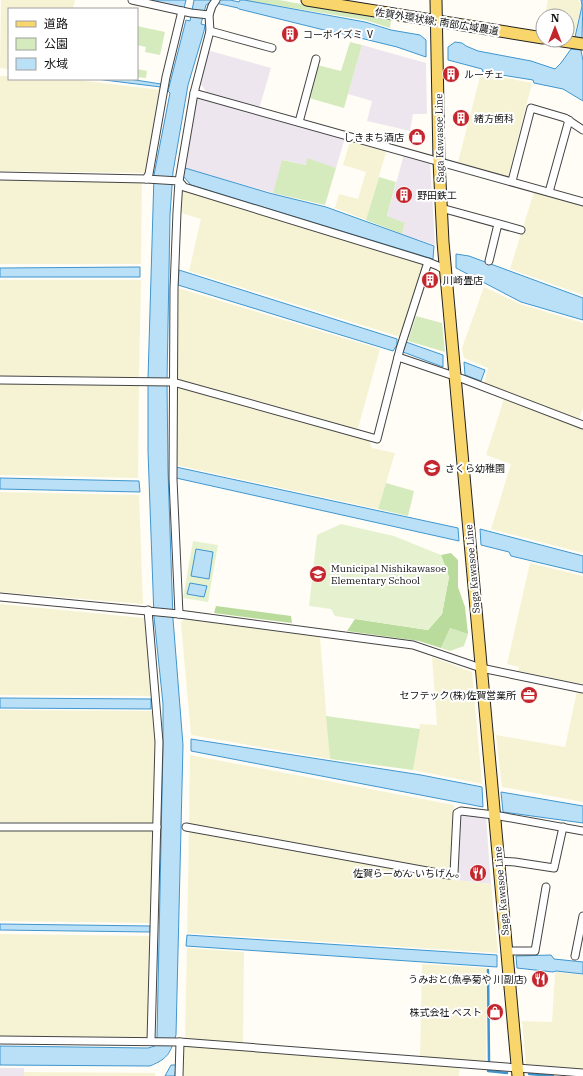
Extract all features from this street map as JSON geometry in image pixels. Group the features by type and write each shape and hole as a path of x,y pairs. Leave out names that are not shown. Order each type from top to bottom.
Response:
{"main road":[{"name":"佐賀外環状線; 南部広域農道","path":"307,0 535,37"},
{"path":"436,0 436,22"},
{"name":"Saga Kawasoe Line","path":"436,22 438,39 439,161 446,270 517,1071"}],"street":[{"path":"132,0 207,15"},
{"path":"179,614 173,479 176,212 179,181 194,93 210,31 207,15 214,3"},
{"path":"146,179 149,174 166,77 182,11"},
{"path":"210,31 272,48"},
{"path":"299,122 316,58"},
{"path":"194,93 583,202"},
{"path":"512,181 531,108 565,118 583,130"},
{"path":"549,192 569,120"},
{"path":"0,176 179,181 184,187 428,262 446,270"},
{"path":"442,208 520,230"},
{"path":"490,261 498,224"},
{"path":"0,380 173,382 377,439 398,357 428,262"},
{"path":"398,357 582,422"},
{"path":"0,597 148,610 413,645 481,668 583,689"},
{"path":"148,610 159,742 151,1041"},
{"path":"186,827 449,875 454,873 457,813 461,811 494,815 583,831"},
{"path":"0,827 157,827"},
{"path":"498,861 554,868 563,828"},
{"path":"506,951 535,951 546,887"},
{"path":"575,956 583,916"},
{"path":"0,1040 180,1042 517,1071 583,1072"},
{"path":"179,1076 180,1042"}],"shaded area":[{"path":"1,0 75,0 73,8 8,8 8,69 0,68"},
{"path":"548,0 579,0 581,7 575,33 575,8 546,8"},
{"path":"362,45 426,63 427,114 413,114 410,131 367,121 372,101 348,94"},
{"path":"207,50 271,68 259,109 209,95 199,82"},
{"path":"481,73 532,83 508,177 458,162"},
{"path":"0,76 8,76 8,80 78,80 161,90 146,173 0,171"},
{"path":"196,96 345,138 336,168 308,159 306,165 283,160 273,193 184,168"},
{"path":"351,138 387,149 366,220 335,208 339,194 358,199 366,172 343,165"},
{"path":"404,154 430,161 435,245 402,234 405,223 387,217"},
{"path":"0,179 142,182 141,264 0,264"},
{"path":"181,189 423,265 400,337 189,271 201,219 178,212"},
{"path":"534,192 583,206 583,295 510,269"},
{"path":"0,280 141,280 139,378 0,376"},
{"path":"484,287 520,304 583,323 583,408 579,420 484,384 488,368 464,358 462,348"},
{"path":"178,288 380,349 357,432 178,380"},
{"path":"0,383 139,386 138,478 0,475"},
{"path":"177,387 369,441 372,448 395,453 378,509 176,465"},
{"path":"504,399 583,428 583,553 491,529 511,464 486,455"},
{"path":"0,492 139,495 143,604 0,592"},
{"path":"530,563 583,576 583,684 518,671 519,667 507,664"},
{"path":"0,604 144,618 152,696 0,695"},
{"path":"184,619 320,637 330,759 191,735 181,623"},
{"path":"432,657 472,672 482,784 413,770 420,724 437,725"},
{"path":"577,691 583,692 583,802 502,787 496,735 565,747"},
{"path":"0,710 153,711 155,742 153,823 0,822"},
{"path":"190,755 454,805 452,873 189,824"},
{"path":"459,812 486,818 491,884 455,880"},
{"path":"0,830 153,830 151,923 0,921"},
{"path":"189,831 455,880 491,884 498,953 187,933"},
{"path":"0,934 151,936 148,1038 0,1036"},
{"path":"187,948 244,952 243,1043 185,1038"},
{"path":"422,964 487,968 486,1062 420,1057"},
{"path":"555,972 583,975 583,1069 526,1064 522,1021 552,1022"},
{"path":"184,1046 460,1067 459,1076 183,1076"},
{"path":"0,1068 24,1068 24,1076 0,1076"},
{"path":"24,1072 155,1073 155,1076 24,1076"}],"green space":[{"path":"244,0 279,0 391,20 390,28 365,20"},
{"path":"138,26 165,32 160,55 145,52 146,47 138,45"},
{"path":"350,42 362,45 344,108 309,98 317,65 341,71"},
{"path":"138,69 147,71 146,78 138,77"},
{"path":"307,158 336,168 325,205 273,193 282,160 306,165"},
{"path":"379,177 396,182 387,216 405,223 402,234 366,220"},
{"path":"416,316 442,323 445,352 408,341"},
{"path":"386,483 414,491 408,516 378,509"},
{"path":"341,524 394,536 441,555 449,577 442,614 428,630 335,616 331,609 309,606 317,535"},
{"path":"193,541 218,545 208,602 183,598"},
{"path":"451,553 458,560 458,587 465,607 468,634 450,628 441,648 419,641 347,631 355,619 428,630 442,614 449,577 441,555"},
{"path":"216,606 291,616 292,623 214,613"},
{"path":"450,628 468,634 464,646 450,651 441,648"},
{"path":"326,716 420,729 413,770 330,759"}],"water":[{"path":"148,0 186,0 184,8"},
{"path":"194,0 230,0 239,2 240,0 244,0 365,22 391,30 420,35 426,40 426,57 397,47 238,8 211,2 206,5 201,24 205,25 204,31 188,85 173,172 170,215 167,381 168,471 173,619 183,745 176,1035 168,1054 150,1066 0,1065 0,1046 148,1048 155,1046 157,1038 163,704 154,617 148,451 148,379 154,175 170,93 168,91 186,20 190,21"},
{"path":"581,0 583,0 582,38 575,37 582,6"},
{"path":"455,42 462,43 478,51 531,61 555,69 571,49 581,50 583,61 583,101 563,89 534,83 533,80 483,72 482,69 448,60 448,47"},
{"path":"104,80 135,80 161,84 161,87"},
{"path":"185,168 269,193 326,207 434,246 433,259 191,185 183,176"},
{"path":"456,254 469,256 583,298 583,320 521,302 456,268"},
{"path":"140,267 140,277 0,277 0,268"},
{"path":"179,270 397,339 397,345 393,351 178,285"},
{"path":"406,342 443,355 443,367 403,352"},
{"path":"464,362 485,370 481,381 465,375"},
{"path":"176,467 458,528 459,541 176,478"},
{"path":"0,478 139,481 140,492 0,489"},
{"path":"480,529 583,556 583,573 511,556 509,552 481,545"},
{"path":"196,549 213,552 209,579 191,576"},
{"path":"190,583 207,586 204,597 187,594"},
{"path":"0,698 151,699 151,709 0,708"},
{"path":"191,739 421,775 482,787 483,807 191,751"},
{"path":"501,792 583,806 583,823 503,812"},
{"path":"0,924 150,926 150,932 0,930"},
{"path":"187,935 497,955 497,967 186,946"},
{"path":"551,955 554,959 583,962 583,974 517,968 516,956"},
{"path":"171,1065 176,1065 175,1076 165,1076"}],"waterway":[{"path":"488,970 489,1061"},
{"path":"488,1071 507,1073"},
{"path":"529,1074 553,1076"}],"place":[{"name":"コーポイズミ Ⅴ","path":"290,34"},
{"name":"ルーチェ","path":"451,74"},
{"name":"緒方歯科","path":"461,118"},
{"name":"しきまち酒店","path":"417,137"},
{"name":"野田鉄工","path":"404,195"},
{"name":"川崎畳店","path":"430,280"},
{"name":"さくら幼稚園","path":"432,468"},
{"name":"Municipal Nishikawasoe Elementary School","path":"318,574"},
{"name":"セフテック(株)佐賀営業所","path":"529,695"},
{"name":"佐賀らーめん いちげん。","path":"478,873"},
{"name":"うみおと(魚亭菊や 川副店)","path":"540,979"},
{"name":"株式会社 ベスト","path":"495,1012"}]}
